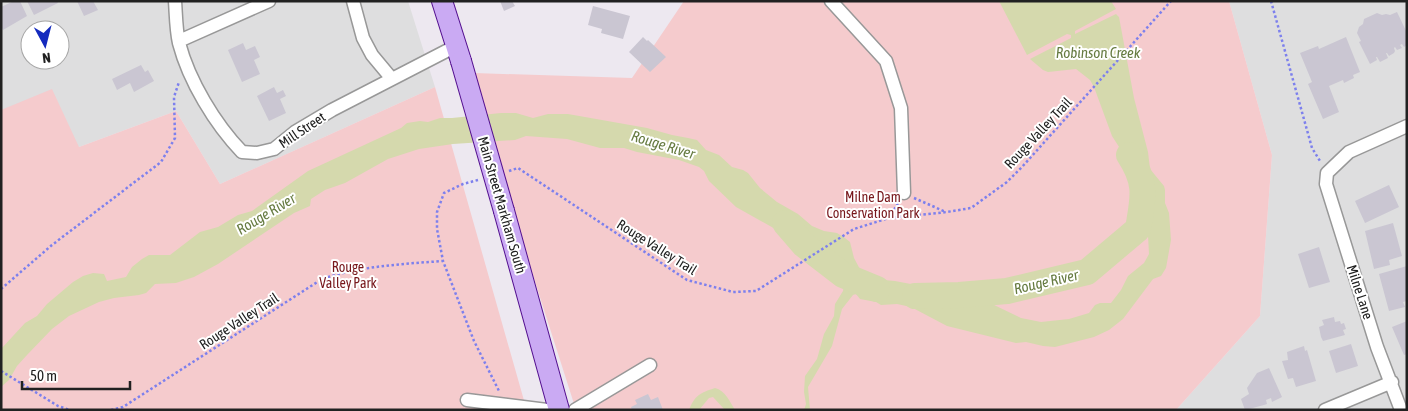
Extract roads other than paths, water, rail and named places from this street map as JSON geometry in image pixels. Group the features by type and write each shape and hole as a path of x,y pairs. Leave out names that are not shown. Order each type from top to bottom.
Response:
{"main road":[{"name":"Main Street Markham South","path":"442,1 504,211 559,410"}],"street":[{"name":"Mill Street","path":"175,1 179,41 191,76 225,135 242,152 257,153 274,149 295,132 332,110 392,79 459,54"},
{"path":"179,41 269,1"},
{"path":"353,1 363,38 372,55 392,79"},
{"path":"831,1 886,61 901,108 904,193"},
{"name":"Milne Lane","path":"1401,410 1392,382 1377,347 1326,184 1327,173 1349,152 1407,126"},
{"path":"575,410 650,365"},
{"path":"1325,410 1392,382"},
{"path":"467,400 547,410"}],"water":[{"name":"Robinson Creek","path":"999,1 1111,1 1116,9 1075,31 1075,34 1116,14 1119,17 1150,169 1164,186 1165,190 1165,203 1169,213 1171,240 1166,268 1161,276 1153,279 1123,319 1109,330 1094,337 1055,347 1026,342 1016,343 947,326 911,307 897,304 881,305 876,302 860,299 856,294 853,295 842,309 832,346 808,387 810,410 804,410 806,404 804,392 805,376 817,359 824,334 834,316 835,304 843,291 845,278 837,263 827,254 794,245 777,230 736,207 709,181 704,171 699,167 679,160 624,148 600,148 567,139 526,136 515,140 453,144 419,149 388,159 345,183 325,190 311,199 310,206 294,213 218,264 194,277 176,283 155,284 146,293 99,302 69,316 52,329 27,355 17,366 9,380 1,387 1,349 25,323 37,316 47,304 83,276 93,273 104,274 107,281 126,277 132,267 149,255 170,255 200,232 218,227 238,215 252,211 308,171 401,128 407,123 501,113 516,113 533,118 548,114 568,114 647,128 697,140 706,150 719,155 732,167 748,173 760,188 812,226 824,231 837,233 845,238 850,242 854,258 862,273 873,279 916,285 966,300 992,304 1021,318 1041,322 1069,319 1089,313 1095,305 1111,303 1121,290 1128,276 1144,263 1149,254 1146,198 1132,167 1112,136 1090,80 1076,69 1048,72 1030,59 1071,38 1071,35 1067,34 1027,55"},
{"path":"715,388 724,394 735,410 725,410 713,397 709,398 699,410 689,410 693,401 699,395"}],"waterway":[{"name":"Rouge River","path":"915,296 1007,291 1087,272 1138,229 1142,183 1129,155"},
{"name":"Rouge River","path":"785,223 804,245 843,275 877,289"}],"park label":[{"name":"Milne Dam Conservation Park","path":"873,206"},
{"name":"Rouge Valley Park","path":"348,276"}]}
